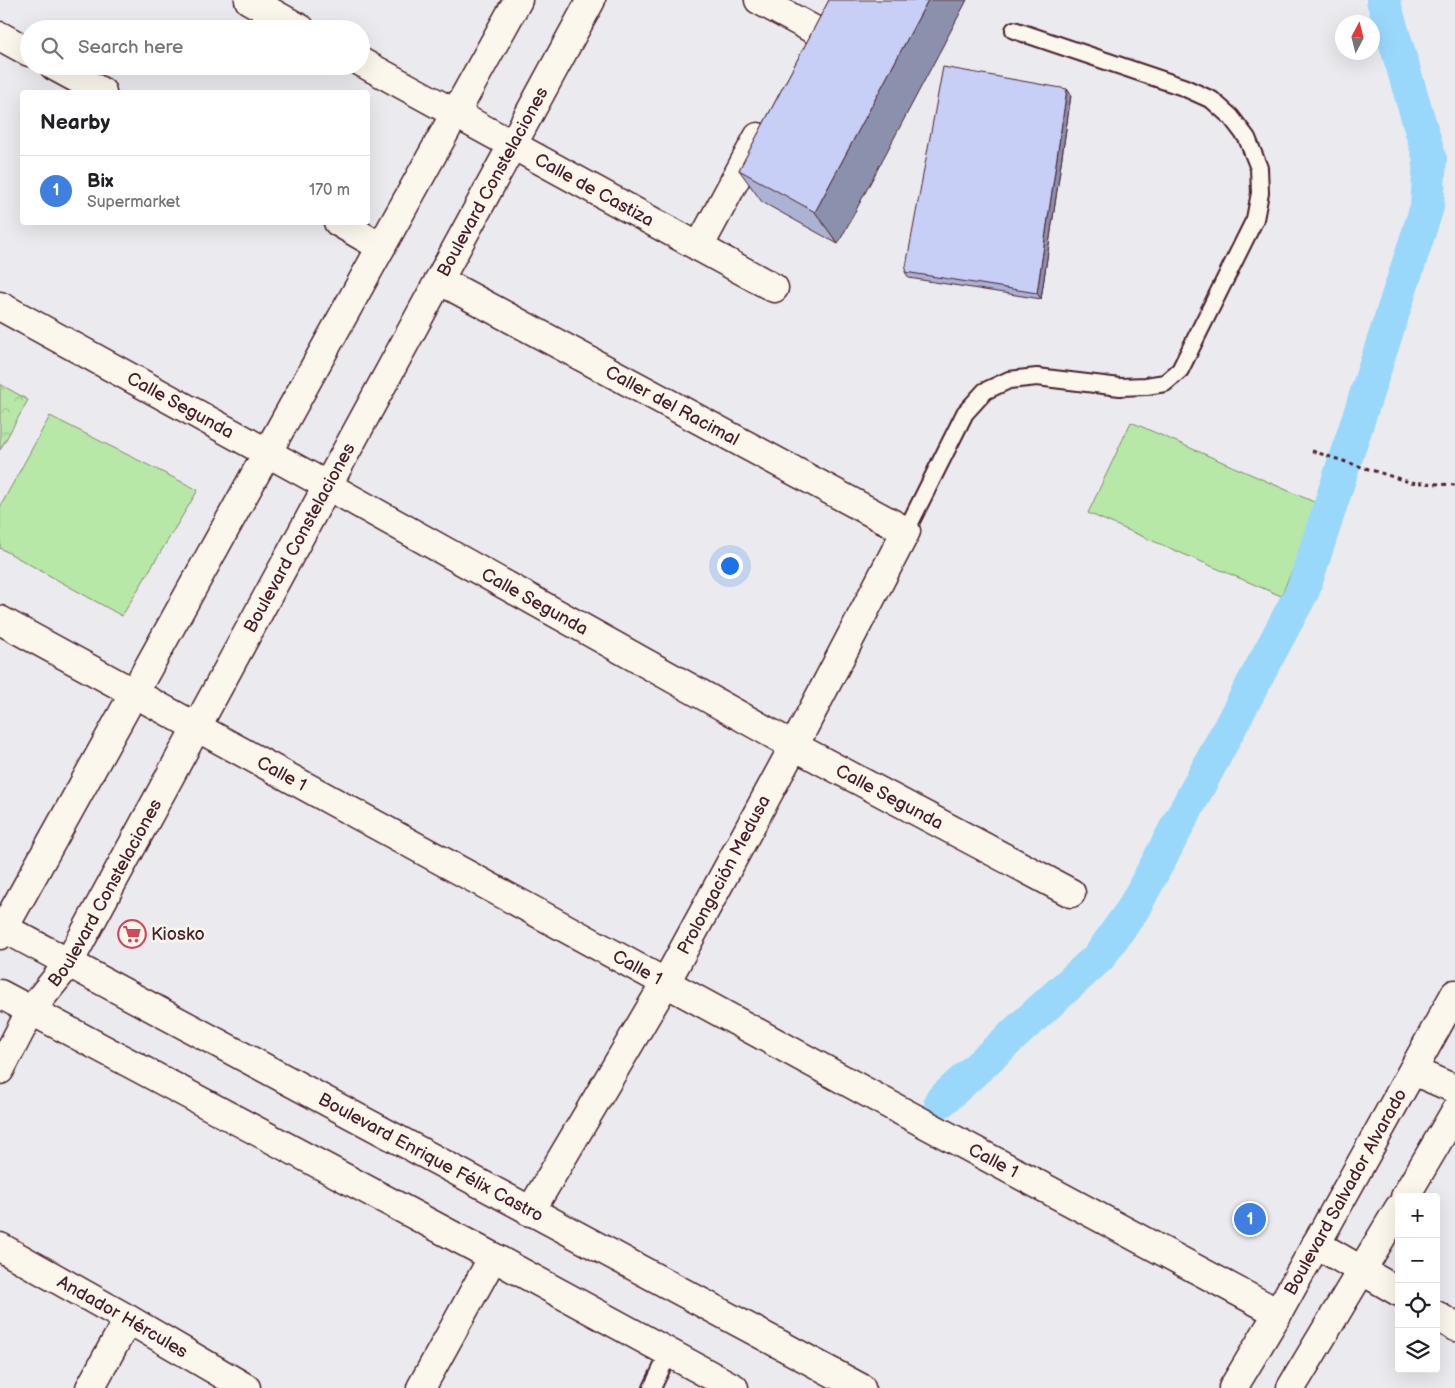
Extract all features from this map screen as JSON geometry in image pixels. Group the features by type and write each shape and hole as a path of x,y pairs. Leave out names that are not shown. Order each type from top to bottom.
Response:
{"street":[{"path":"248,0 285,20"},
{"path":"1,930 518,0"},
{"name":"Boulevard Constelaciones","path":"0,1070 31,1010 68,964 591,0"},
{"path":"759,0 811,40 829,8"},
{"path":"0,36 20,47"},
{"name":"Calle de Castiza","path":"370,67 774,288"},
{"path":"71,75 98,90"},
{"path":"698,247 769,118"},
{"path":"343,225 381,247"},
{"name":"Caller del Racimal","path":"438,280 906,531"},
{"name":"Calle Segunda","path":"0,306 328,486 794,746 1071,892"},
{"name":"Prolongación Medusa","path":"530,1212 666,982 794,746 906,531"},
{"name":"Calle 1","path":"0,620 966,1146 1278,1313"},
{"name":"Boulevard Enrique Félix Castro","path":"1,930 861,1388"},
{"path":"0,994 734,1388"},
{"name":"Boulevard Salvador Alvarado","path":"1233,1388 1278,1313 1455,994"},
{"path":"1413,1071 1455,1089"},
{"path":"1407,1193 1455,1112"},
{"path":"1291,1388 1395,1215"},
{"path":"1316,1244 1395,1290"},
{"name":"Andador Hércules","path":"0,1247 246,1388"},
{"path":"421,1388 493,1257"},
{"path":"1440,1318 1455,1327"},
{"path":"90,1388 128,1319"}],"lane":[{"path":"906,531 965,413 985,391 1009,380 1037,377 1120,386 1146,386 1165,383 1180,370 1254,219 1260,193 1259,168 1247,138 1231,117 1212,100 1183,87 1014,30"},
{"path":"652,1388 669,1353"}],"path":[{"path":"1312,451 1409,482 1455,485"}],"green space":[{"path":"0,384 28,400 0,450"},
{"path":"50,416 198,490 122,616 0,548 0,507"},
{"path":"1131,422 1321,505 1281,596 1088,513"}],"building":[{"path":"829,0 928,0 815,212 739,170"},
{"path":"943,67 1067,89 1037,293 905,272"}],"waterway":[{"path":"941,1101 1099,957 1133,909 1303,590 1427,207 1430,159 1383,0"}],"place":[{"name":"Kiosko","path":"132,934"},
{"name":"Bix","path":"1250,1219"}]}
